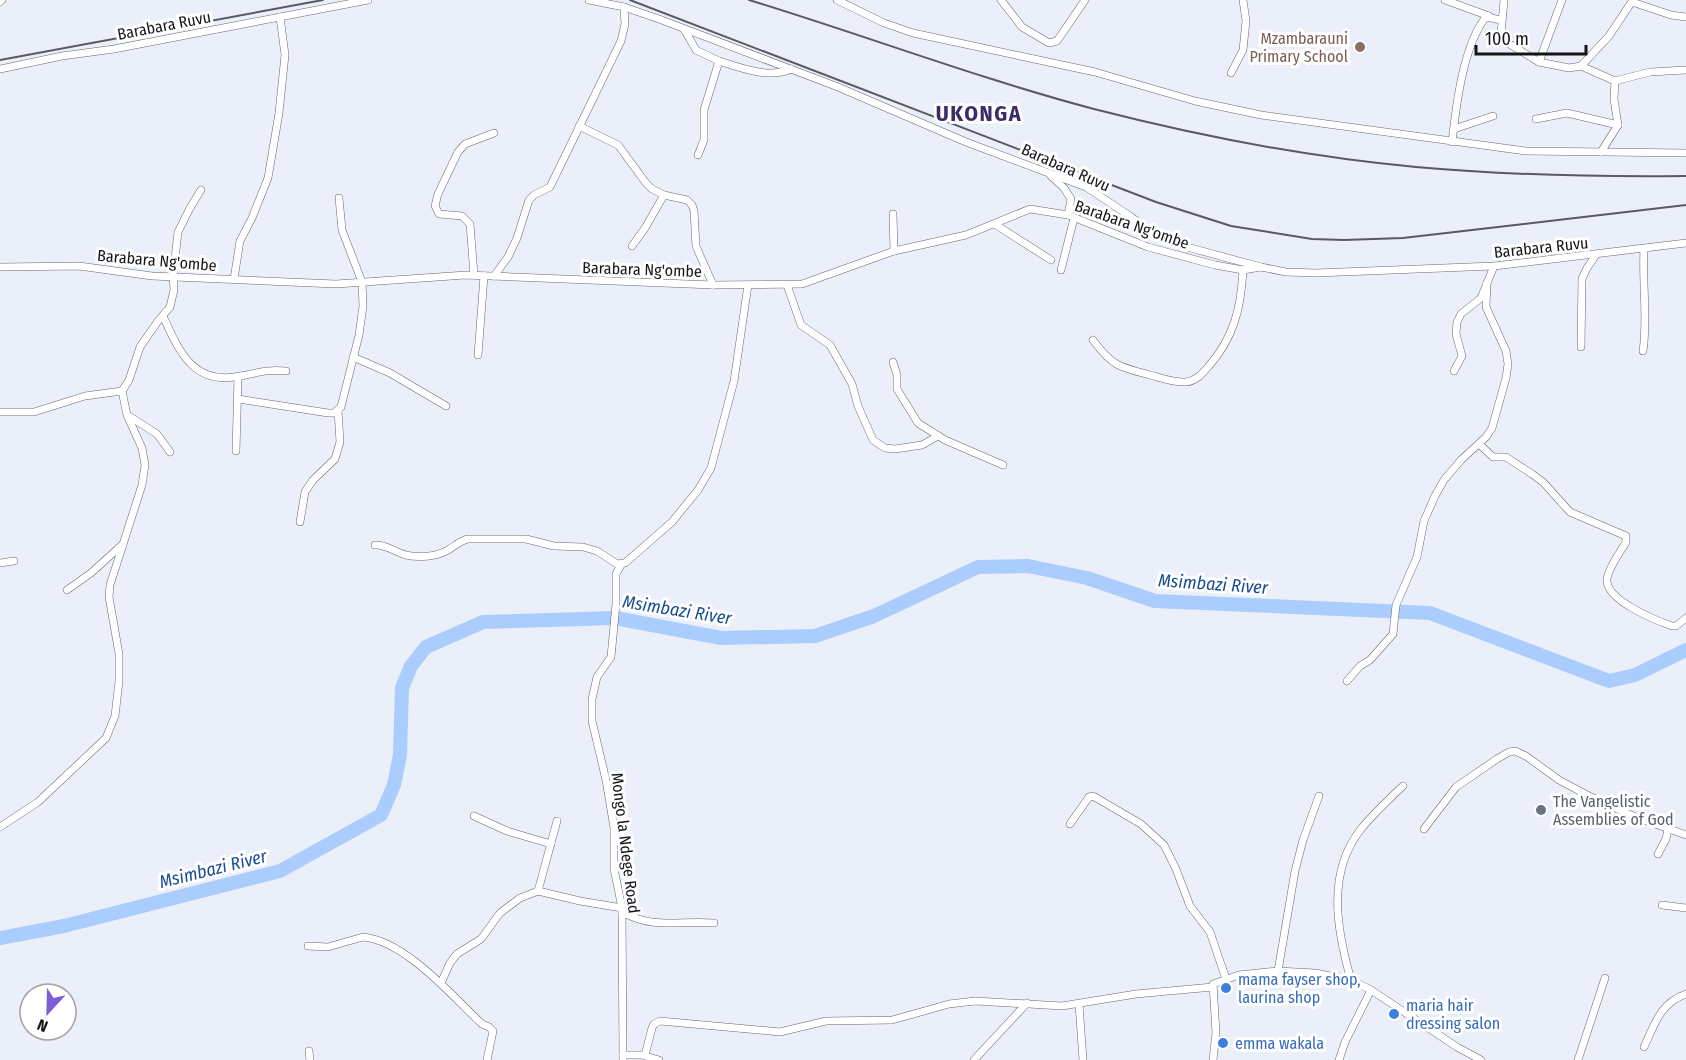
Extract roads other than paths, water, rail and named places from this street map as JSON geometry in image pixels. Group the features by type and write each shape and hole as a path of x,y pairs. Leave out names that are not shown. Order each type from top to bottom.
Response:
{"street":[{"name":"Barabara Ruvu","path":"0,69 368,0"},
{"name":"Barabara Ruvu","path":"589,0 624,7 791,69 966,142 1086,187 1155,235 1187,247 1261,267 1286,272 1316,273 1494,266 1644,250 1686,243"},
{"path":"837,0 884,23 913,33 1095,72 1195,101 1261,116 1526,151 1686,153"},
{"path":"1001,0 1022,27 1049,43 1057,41 1085,0"},
{"path":"1231,73 1243,51 1246,21 1243,0"},
{"path":"1445,0 1502,20"},
{"path":"1504,0 1501,34 1503,40 1539,62 1569,68 1581,66 1615,81 1650,72 1686,70"},
{"path":"1539,62 1562,0"},
{"path":"1581,66 1609,36 1633,1 1671,15 1686,17"},
{"path":"494,276 517,237 529,200 550,187 605,78 624,34 624,7"},
{"path":"234,279 240,241 268,178 279,113 285,55 280,16"},
{"path":"1452,142 1456,103 1469,55 1480,25 1489,16"},
{"path":"684,29 696,50 719,61 764,72 785,72 791,69"},
{"path":"698,155 704,140 704,110 719,61"},
{"path":"1601,152 1618,125 1614,99 1615,81"},
{"path":"1536,119 1567,113 1618,125"},
{"path":"1454,129 1493,116"},
{"path":"579,126 618,145 646,183 664,195 687,200 692,205 696,246 713,285"},
{"path":"474,275 470,224 462,216 439,214 435,206 438,194 458,152 465,144 494,133"},
{"path":"1046,171 1071,198 1071,216 1061,270"},
{"path":"0,827 38,802 106,738 109,732 116,708 119,654 109,597 110,585 142,485 145,465 142,448 127,415 122,391 129,380 140,347 170,308 174,290 172,276 178,232 189,208 201,190"},
{"path":"632,246 664,195"},
{"path":"300,522 305,492 313,480 335,459 340,442 338,411 346,392 363,306 362,282 342,230 339,198"},
{"name":"Barabara Ng'ombe","path":"0,267 79,266 114,272 336,284 474,275 713,285 787,285 802,284 894,251 966,235 996,225 1030,209 1071,216 1148,247 1215,265 1243,270 1261,267"},
{"path":"893,214 894,251"},
{"path":"996,225 1051,260"},
{"path":"1643,351 1644,250"},
{"path":"1581,347 1582,279 1596,255"},
{"path":"1454,371 1462,356 1456,334 1456,322 1461,314 1481,298 1494,266"},
{"path":"1093,340 1108,358 1123,368 1188,382 1198,377 1215,360 1231,334 1242,299 1243,270"},
{"path":"478,355 484,276"},
{"path":"1347,681 1393,634 1398,597 1417,557 1424,521 1435,496 1444,480 1492,428 1508,364 1506,351 1486,307 1488,282"},
{"path":"375,545 382,544 406,555 432,556 447,551 468,538 526,539 554,546 583,547 597,551 621,565 632,559 672,522 699,490 711,468 734,381 748,285"},
{"path":"787,285 801,325 830,345 852,384 858,406 873,440 885,448 895,449 922,445 938,436"},
{"path":"164,316 183,356 196,370 211,376 238,377 269,369 286,371"},
{"path":"353,357 390,373 446,406"},
{"path":"893,362 897,375 897,389 918,423 938,436 1003,465"},
{"path":"236,451 238,377"},
{"path":"0,412 34,412 85,396 122,391"},
{"path":"238,399 301,410 334,413 338,411"},
{"path":"127,415 157,434 170,452"},
{"path":"1479,444 1493,457 1506,457 1543,482 1570,512 1626,536 1626,542 1607,578 1607,585 1611,593 1635,609 1672,626 1676,626 1686,618"},
{"path":"67,590 91,573 125,543"},
{"path":"0,563 14,561"},
{"name":"Mongo la Ndege Road","path":"621,565 616,574 616,604 611,657 597,677 592,699 592,721 606,780 614,828 614,869 622,910 623,1058"},
{"path":"1424,829 1456,787 1497,759 1515,751 1526,756 1559,780 1591,797 1633,816 1686,835"},
{"path":"1351,980 1339,937 1337,893 1344,862 1360,831 1403,786"},
{"path":"1070,824 1089,797 1093,796 1141,824 1157,838 1170,854 1190,906 1210,932 1226,979"},
{"path":"1278,971 1295,871 1303,840 1319,796"},
{"path":"474,816 507,831 551,844"},
{"path":"538,891 557,821"},
{"path":"1658,854 1666,839 1668,829"},
{"path":"441,983 454,957 481,939 500,913 520,898 538,891 622,910 634,919 652,923 697,921 714,923"},
{"path":"1662,905 1686,908"},
{"path":"308,946 328,947 369,938 399,951 441,983 482,1024 493,1031 487,1060"},
{"path":"1213,1060 1216,1033 1213,987 1215,982 1239,975 1278,971 1315,973 1351,980 1371,990 1457,1047 1481,1060"},
{"path":"1578,1060 1605,978"},
{"path":"645,1055 652,1028 660,1021 780,1032 826,1021 892,1020 957,1003 975,1001 1062,1006 1136,994 1213,987"},
{"path":"1339,1060 1345,1042 1371,990"},
{"path":"1644,1047 1660,1012 1669,1002 1686,994"},
{"path":"974,1060 1027,1003"},
{"path":"1079,1004 1083,1060"},
{"path":"309,1051 310,1060"},
{"path":"623,1058 645,1055 659,1060"}],"waterway":[{"name":"Msimbazi River","path":"0,938 64,926 280,871 381,815 394,785 400,755 402,688 411,666 426,647 483,622 615,618 721,638 815,636 874,616 978,567 1028,566 1087,578 1155,601 1430,613 1609,681 1635,675 1686,650"}],"railway":[{"path":"0,60 323,0"},
{"path":"630,0 1156,202 1231,226 1312,239 1403,238 1686,205"},
{"path":"749,0 1050,97 1213,137 1334,158 1450,170 1551,175 1686,176"}],"place":[{"name":"Mzambarauni Primary School","path":"1360,47"},
{"name":"The Vangelistic Assemblies of God","path":"1541,810"},
{"name":"mama fayser shop, laurina shop","path":"1226,988"},
{"name":"maria hair dressing salon","path":"1394,1014"},
{"name":"emma wakala","path":"1223,1043"}],"district":[{"name":"UKONGA","path":"979,113"}]}
